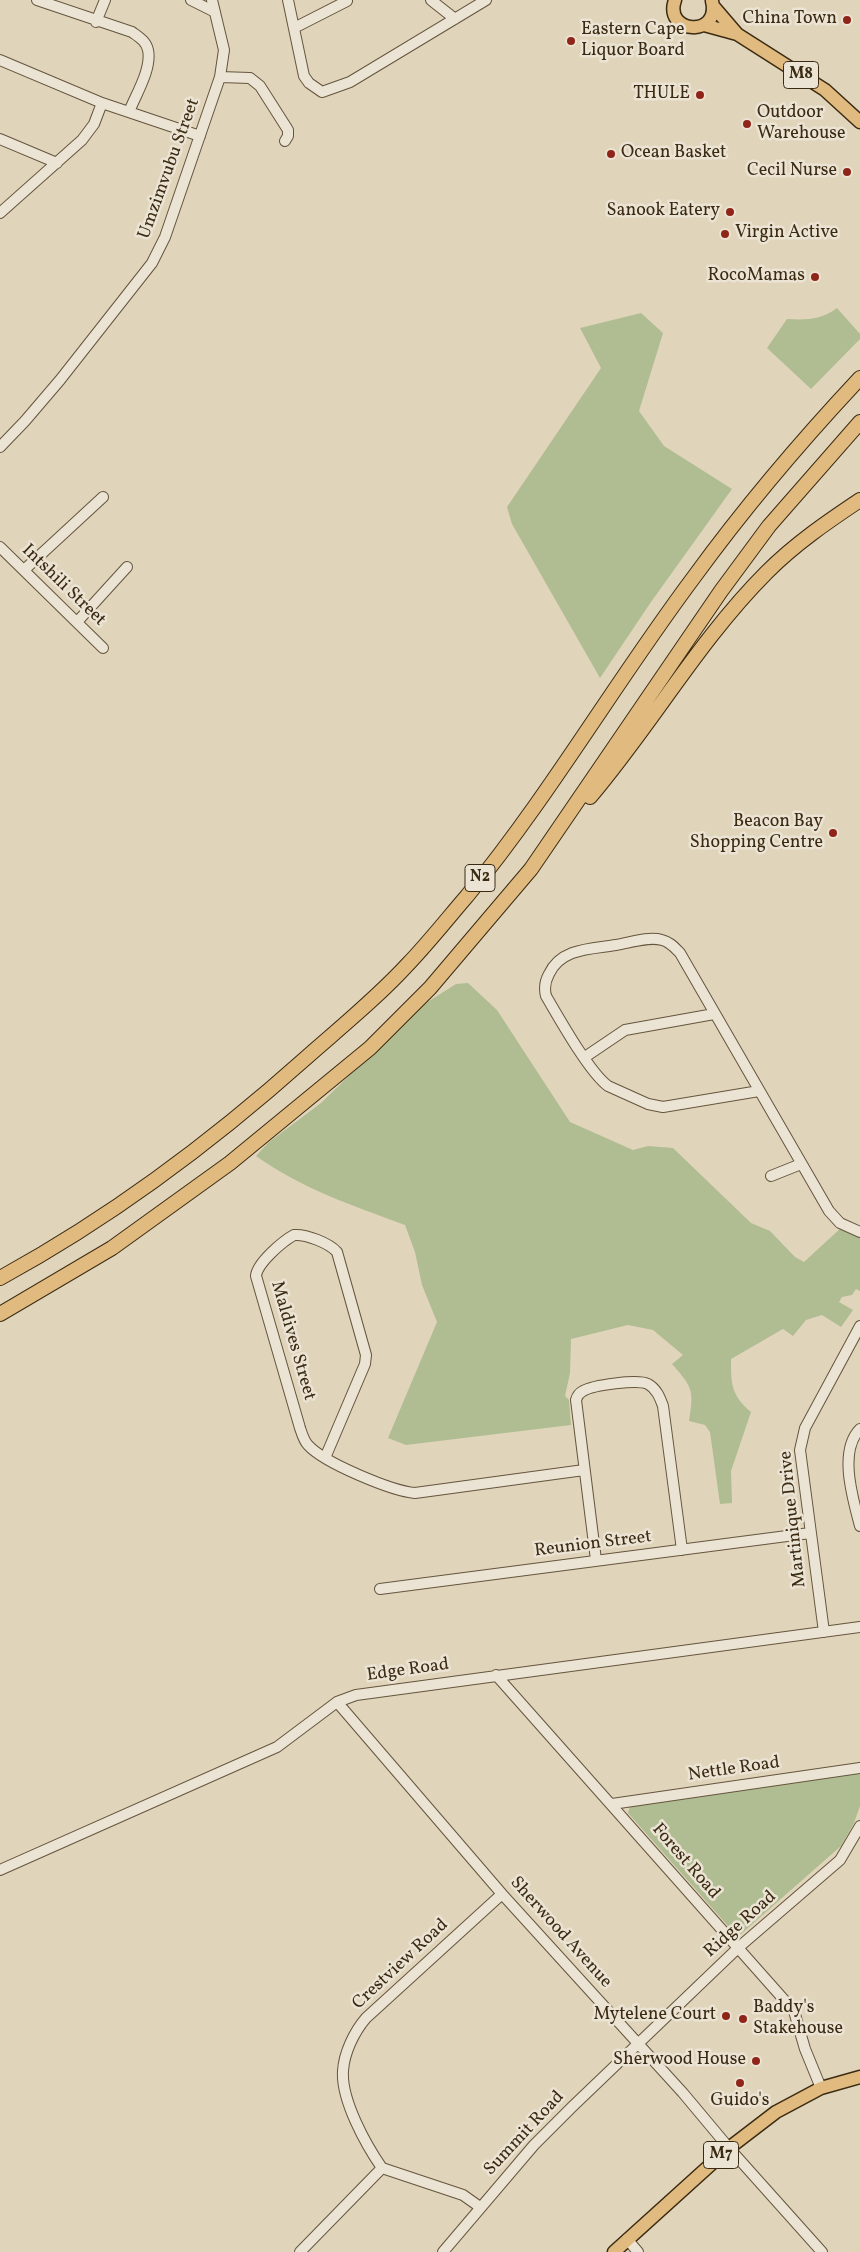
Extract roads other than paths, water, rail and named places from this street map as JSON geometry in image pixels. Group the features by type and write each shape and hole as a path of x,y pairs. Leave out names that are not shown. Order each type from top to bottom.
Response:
{"highway":[{"name":"N2","path":"0,1278 42,1255 113,1210 187,1158 272,1088 409,964 508,843 693,577 800,442 860,378"},
{"name":"N2","path":"0,1314 96,1258 153,1220 230,1163 370,1048 430,988 490,920 531,869 571,814 615,744 721,591 770,526 860,422"},
{"path":"571,814 588,799 603,781 692,660 748,592 794,546 860,500"}],"main road":[{"path":"673,1 675,16 683,25 694,28 704,25 711,17 712,3"},
{"name":"M8","path":"712,3 737,34"},
{"name":"M8","path":"704,25 737,34 825,90 860,122"},
{"name":"M7","path":"614,2252 729,2148 776,2112 821,2088 860,2078"}],"street":[{"path":"37,0 96,22 132,32 143,40 148,50 147,67 130,112"},
{"path":"96,22 105,0"},
{"path":"192,0 215,12"},
{"name":"Umzimvubu Street","path":"0,447 60,380 152,263 165,236 220,77 224,50 212,0"},
{"path":"288,0 304,76 317,90 326,92 350,82 486,0"},
{"path":"431,0 455,19"},
{"path":"294,28 347,1"},
{"path":"0,60 102,103 200,136"},
{"path":"220,77 250,78 260,86 288,130 288,136 285,141"},
{"path":"0,213 82,140 94,124 102,103"},
{"path":"0,138 57,163"},
{"path":"24,570 103,497"},
{"name":"Intshili Street","path":"0,547 103,648"},
{"path":"77,622 127,567"},
{"path":"759,1091 679,1105 655,1106 608,1086 602,1082 585,1057 544,990 551,968 556,961 569,953 647,940 664,940 672,945 680,953 801,1164 836,1220 860,1232"},
{"path":"585,1057 625,1030 714,1014"},
{"path":"771,1176 801,1164"},
{"name":"Maldives Street","path":"325,1458 366,1355 337,1252 332,1247 310,1238 294,1235 262,1262 256,1276 303,1436 310,1447 325,1458 390,1488 415,1493 584,1470"},
{"name":"Martinique Drive","path":"824,1632 800,1454 803,1434 860,1326"},
{"path":"596,1560 576,1403 577,1396 586,1389 613,1385 639,1382 652,1387 658,1395 665,1414 682,1550"},
{"path":"860,1429 853,1438 847,1462 860,1526"},
{"name":"Reunion Street","path":"380,1589 810,1534"},
{"name":"Edge Road","path":"0,1870 277,1747 337,1702 356,1695 860,1627"},
{"name":"Forest Road","path":"496,1675 794,2011 807,2053 821,2088"},
{"name":"Sherwood Avenue","path":"337,1702 502,1894 584,1983 636,2044 683,2093 729,2148 822,2252"},
{"name":"Nettle Road","path":"612,1804 860,1768"},
{"name":"Ridge Road","path":"636,2044 738,1947 840,1860 860,1826"},
{"name":"Crestview Road","path":"382,2168 360,2130 344,2082 345,2062 354,2035 366,2018 502,1894"},
{"name":"Summit Road","path":"442,2252 534,2146 636,2044"},
{"path":"300,2252 382,2168 463,2195 480,2207"},
{"path":"627,2239 638,2252"}],"place":[{"name":"China Town","path":"847,20"},
{"name":"Eastern Cape Liquor Board","path":"571,41"},
{"name":"THULE","path":"700,95"},
{"name":"Outdoor Warehouse","path":"747,124"},
{"name":"Ocean Basket","path":"611,154"},
{"name":"Cecil Nurse","path":"847,172"},
{"name":"Sanook Eatery","path":"730,212"},
{"name":"Virgin Active","path":"725,234"},
{"name":"RocoMamas","path":"815,277"},
{"name":"Beacon Bay Shopping Centre","path":"833,833"},
{"name":"Mytelene Court","path":"726,2016"},
{"name":"Baddy's Stakehouse","path":"743,2019"},
{"name":"Sherwood House","path":"756,2061"},
{"name":"Guido's","path":"740,2083"}]}
